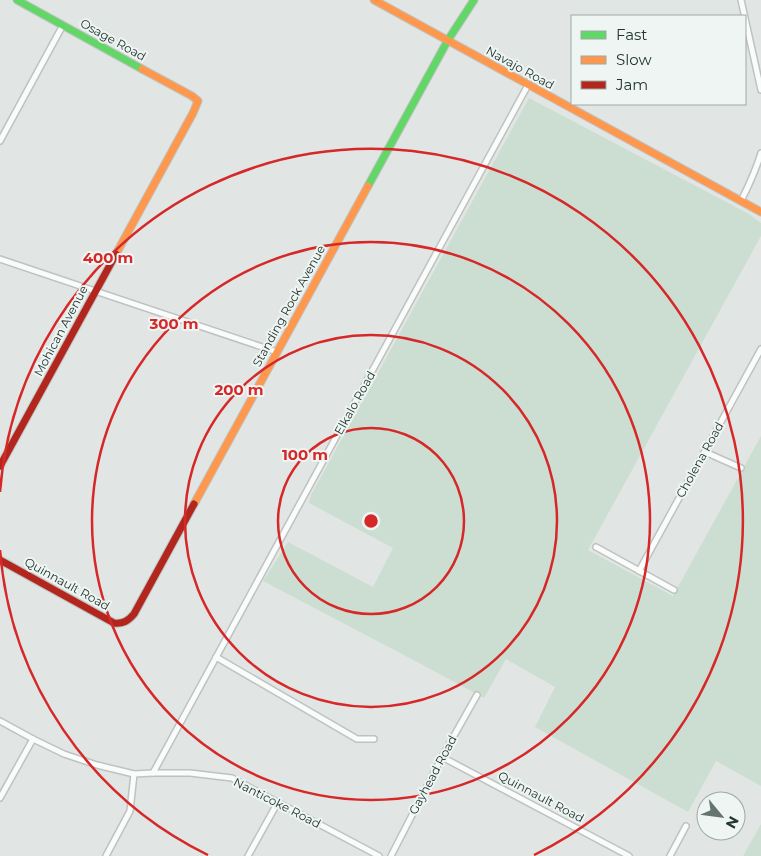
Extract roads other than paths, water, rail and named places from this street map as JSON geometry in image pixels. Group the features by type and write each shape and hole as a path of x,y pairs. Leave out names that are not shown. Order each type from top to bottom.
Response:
{"street":[{"name":"Osage Road","path":"17,0 198,101"},
{"name":"Navajo Road","path":"374,0 761,212"},
{"name":"Standing Rock Avenue","path":"124,623 134,614 448,40 474,0"},
{"path":"741,0 744,15"},
{"path":"746,22 761,90"},
{"path":"0,141 63,25"},
{"name":"Elkalo Road","path":"153,773 528,85"},
{"name":"Mohican Avenue","path":"0,466 198,101"},
{"path":"741,201 750,184 761,153"},
{"path":"0,259 277,352"},
{"name":"Cholena Road","path":"639,571 761,350"},
{"path":"705,452 741,468"},
{"path":"596,547 674,590"},
{"name":"Quinnault Road","path":"0,560 114,623 124,623"},
{"path":"216,657 357,738 374,739"},
{"name":"Gayhead Road","path":"391,856 442,757 477,695"},
{"name":"Nanticoke Road","path":"0,721 64,754 97,766 134,774 190,773 232,778 379,856"},
{"path":"0,798 33,739"},
{"name":"Quinnault Road","path":"442,757 629,856"},
{"path":"106,856 130,811 134,774"},
{"path":"248,856 278,802"},
{"path":"670,856 686,826"}]}
